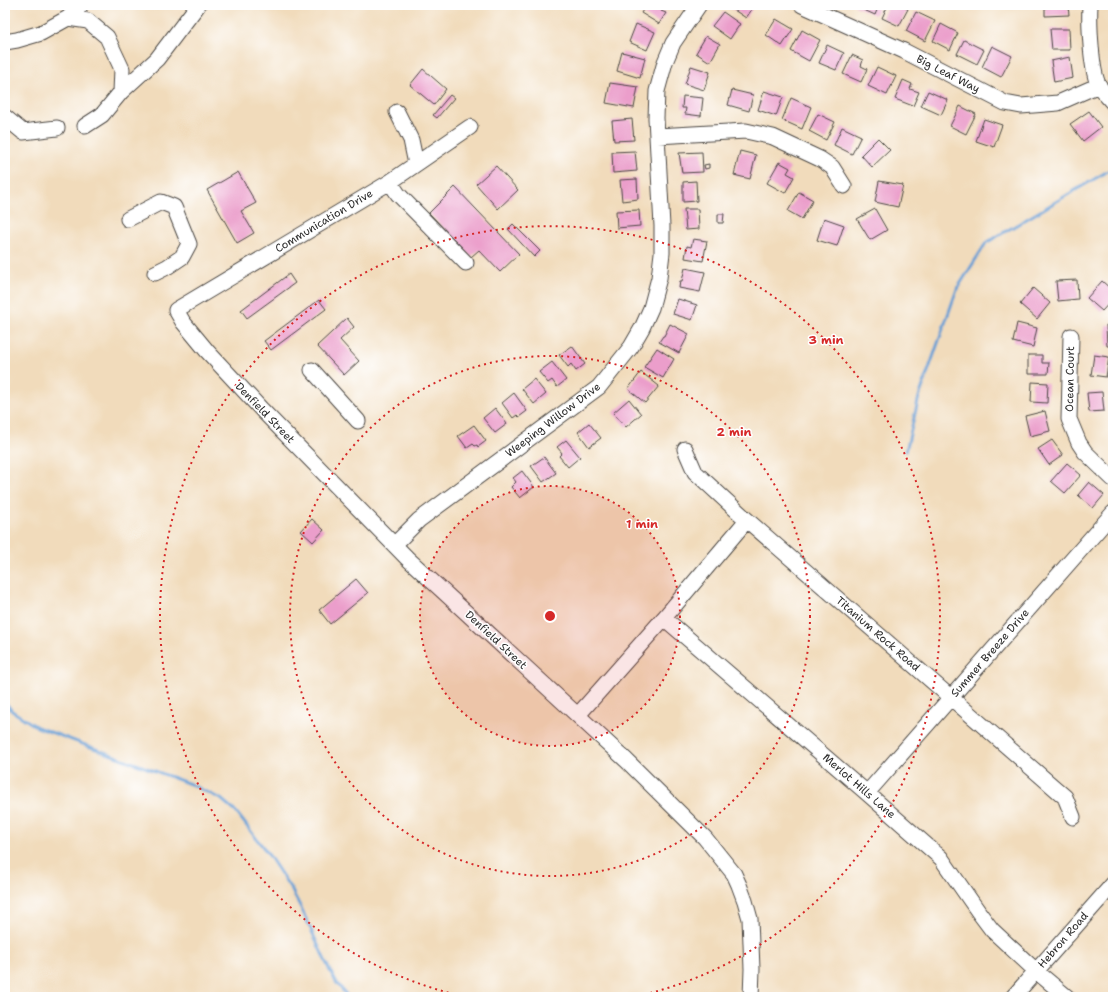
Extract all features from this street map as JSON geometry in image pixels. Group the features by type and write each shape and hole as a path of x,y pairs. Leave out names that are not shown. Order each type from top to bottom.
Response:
{"street":[{"path":"5,42 41,33 68,18 81,5"},
{"path":"85,126 102,115 121,92 157,59 198,5"},
{"name":"Weeping Willow Drive","path":"394,545 419,520 599,387 631,347 642,328 651,308 659,278 662,253 656,118 657,92 665,62 673,43 699,5"},
{"name":"Big Leaf Way","path":"802,5 904,51 1005,103 1021,106 1058,103 1099,85"},
{"path":"1090,5 1089,22 1094,71 1099,85 1113,103"},
{"path":"68,18 88,21 107,37 122,69 121,92"},
{"path":"397,112 411,140 416,164"},
{"path":"5,117 23,132 57,128"},
{"name":"Communication Drive","path":"176,310 390,182 470,127"},
{"path":"657,136 746,132 773,137 820,159 832,167 844,186"},
{"path":"390,182 398,194 466,263"},
{"path":"128,219 161,202 174,207 189,244 182,257 155,273"},
{"name":"Denfield Street","path":"176,310 192,333 212,356 268,416 394,545 578,715 667,799 705,838 734,874 745,900 750,918 752,969 751,997"},
{"name":"Ocean Court","path":"1071,336 1069,419 1079,443 1085,452 1113,479"},
{"path":"312,370 358,421"},
{"name":"Titanium Rock Road","path":"685,449 695,472 747,520 1065,797 1073,817"},
{"name":"Summer Breeze Drive","path":"867,793 1113,513"},
{"path":"578,715 664,618 747,520"},
{"name":"Merlot Hills Lane","path":"664,618 941,858 992,930 1036,971 1067,997"},
{"name":"Hebron Road","path":"1013,997 1113,884"}],"building":[{"path":"646,5 665,5 661,11 666,13 659,24 641,13"},
{"path":"755,5 746,18 728,6"},
{"path":"853,5 879,5 875,15"},
{"path":"888,5 900,5 908,9 899,26 882,18"},
{"path":"1045,5 1068,5 1069,15 1045,16"},
{"path":"723,12 740,24 730,39 712,26"},
{"path":"916,12 935,21 925,41 906,31"},
{"path":"776,19 793,29 782,46 766,35"},
{"path":"636,24 655,32 647,50 629,42"},
{"path":"941,24 958,33 950,50 933,41"},
{"path":"1050,29 1069,29 1070,50 1052,50"},
{"path":"802,30 820,40 809,61 791,51"},
{"path":"706,36 720,44 710,62 696,53"},
{"path":"964,40 984,50 977,64 957,54"},
{"path":"827,45 844,53 836,70 819,63"},
{"path":"992,46 1012,56 1001,77 982,67"},
{"path":"622,52 645,58 640,78 617,71"},
{"path":"852,55 863,60 861,66 867,69 861,82 843,74"},
{"path":"1070,57 1073,78 1054,82 1051,61"},
{"path":"691,66 710,72 704,90 685,84"},
{"path":"877,67 896,76 887,95 868,86"},
{"path":"423,69 446,89 434,105 410,85"},
{"path":"903,80 912,84 910,89 919,92 913,106 895,99"},
{"path":"610,83 638,87 634,108 606,103"},
{"path":"732,90 753,95 749,111 728,105"},
{"path":"764,91 783,97 776,116 758,110"},
{"path":"928,91 948,100 941,115 921,106"},
{"path":"450,95 454,98 437,118 433,115"},
{"path":"683,96 703,98 701,116 685,114 686,108 682,108"},
{"path":"791,98 811,107 802,129 782,120"},
{"path":"960,106 976,114 966,134 950,126"},
{"path":"1089,111 1101,127 1083,141 1070,124"},
{"path":"818,114 835,122 826,140 809,131"},
{"path":"632,119 634,140 614,141 612,121"},
{"path":"984,119 1002,125 994,147 976,141"},
{"path":"842,127 861,136 852,154 834,145"},
{"path":"878,138 890,150 872,167 861,155"},
{"path":"635,151 637,171 613,173 612,152"},
{"path":"740,151 756,155 750,179 734,175"},
{"path":"702,152 703,172 682,173 679,153"},
{"path":"779,162 790,168 787,173 794,177 785,193 767,183"},
{"path":"709,164 709,168 705,169 704,165"},
{"path":"496,166 518,190 498,209 476,184"},
{"path":"238,172 256,203 241,211 254,233 237,243 207,190"},
{"path":"637,179 638,199 622,201 620,180"},
{"path":"696,181 697,201 683,202 683,182"},
{"path":"879,181 903,185 898,207 875,202"},
{"path":"455,187 519,254 500,272 479,250 471,257 429,213"},
{"path":"799,192 813,200 802,219 788,211"},
{"path":"684,209 698,209 699,229 686,230"},
{"path":"875,209 887,230 870,240 857,219"},
{"path":"639,210 640,226 617,228 616,211"},
{"path":"718,214 724,214 723,223 718,223"},
{"path":"824,218 844,225 837,246 817,240"},
{"path":"513,224 540,251 534,257 508,229"},
{"path":"693,239 707,241 703,261 685,258 687,246 691,247"},
{"path":"685,268 705,272 700,292 679,288"},
{"path":"289,274 295,283 247,318 241,310"},
{"path":"1077,280 1078,299 1058,301 1056,281"},
{"path":"1102,281 1113,291 1113,299 1102,311 1087,298"},
{"path":"1033,288 1050,303 1037,319 1020,304"},
{"path":"678,299 697,305 692,320 673,314"},
{"path":"319,300 326,309 271,350 264,341"},
{"path":"347,318 354,327 340,340 359,361 344,375 317,346"},
{"path":"1017,323 1037,328 1033,347 1013,342"},
{"path":"670,324 689,334 679,353 659,342"},
{"path":"1106,325 1113,325 1113,346 1107,346"},
{"path":"572,346 585,364 576,371 571,364 568,367 559,355"},
{"path":"657,348 674,359 663,378 644,367"},
{"path":"1028,355 1042,355 1042,363 1049,363 1048,374 1028,374"},
{"path":"1094,355 1109,357 1106,377 1091,375"},
{"path":"552,362 566,380 557,387 552,380 548,383 539,372"},
{"path":"641,372 659,386 645,403 628,389"},
{"path":"534,379 546,394 534,404 522,389"},
{"path":"1032,382 1048,383 1047,403 1031,402"},
{"path":"1102,392 1104,411 1089,412 1087,393"},
{"path":"514,393 527,411 519,417 517,415 513,418 502,403"},
{"path":"629,399 641,414 626,427 613,413"},
{"path":"495,408 507,424 495,433 483,418"},
{"path":"1045,411 1050,431 1030,436 1025,416"},
{"path":"589,423 601,438 589,447 578,432"},
{"path":"474,425 486,441 478,447 477,445 475,446 473,444 467,448 458,436"},
{"path":"566,440 580,457 568,467 559,456 562,453 557,447"},
{"path":"1052,440 1063,455 1049,465 1038,449"},
{"path":"544,457 556,473 543,482 531,466"},
{"path":"1067,463 1081,475 1065,493 1051,481"},
{"path":"522,471 534,487 520,498 511,487 516,482 513,478"},
{"path":"1089,482 1104,495 1093,508 1078,495"},
{"path":"312,519 324,530 313,542 301,531"},
{"path":"356,579 368,593 330,624 319,610"}],"waterway":[{"path":"906,451 919,397 957,289 986,243 1113,168"},
{"path":"5,702 12,711 37,727 190,784 221,799 236,812 266,851 291,889 329,969 336,982 348,997"}]}
